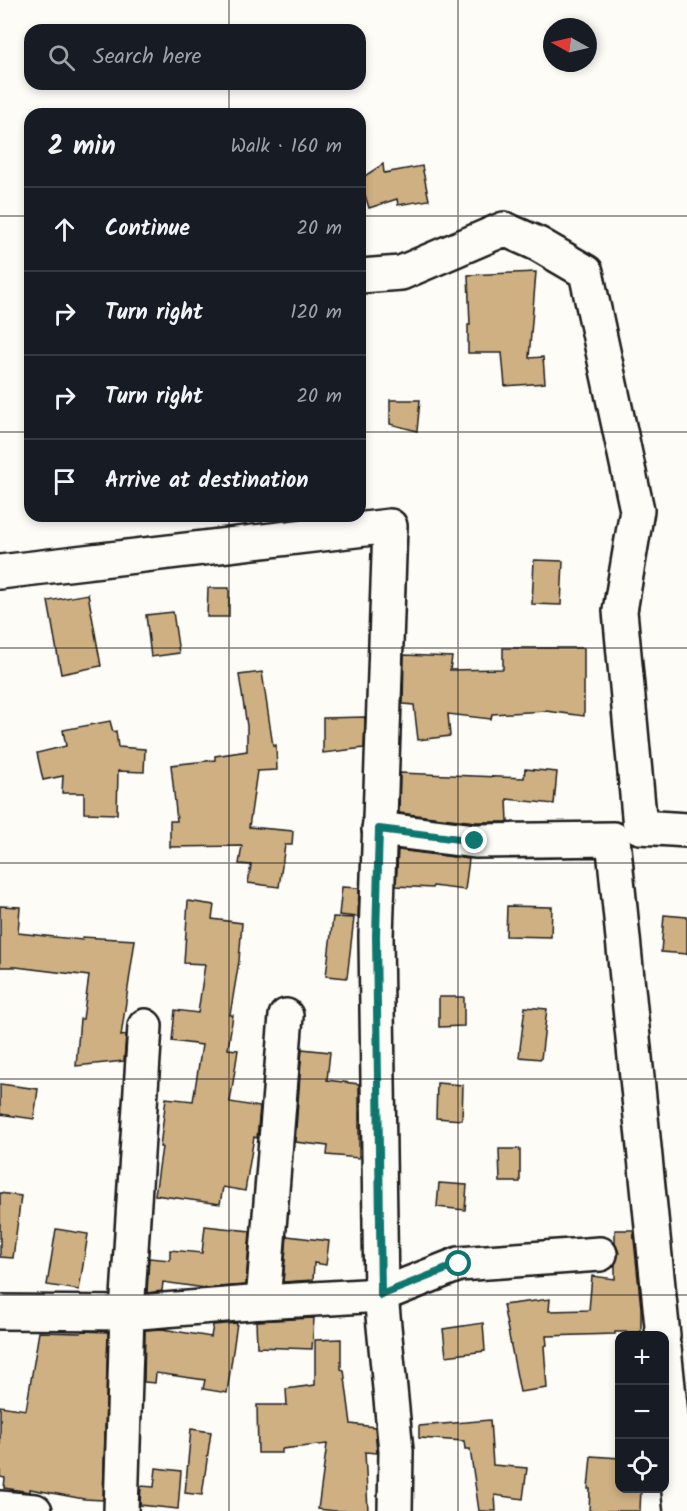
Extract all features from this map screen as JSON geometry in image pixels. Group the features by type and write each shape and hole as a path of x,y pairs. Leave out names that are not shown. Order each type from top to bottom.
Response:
{"street":[{"path":"366,276 401,273 504,229 538,244 586,272 637,510 620,611 640,827 687,830"},
{"path":"0,572 390,526 376,936 381,1295 396,1451 395,1511"},
{"path":"379,829 475,841 613,839 663,1331"},
{"path":"263,1302 286,1016"},
{"path":"120,1511 127,1313 145,1026"},
{"path":"0,1312 127,1313 381,1295 459,1264 600,1254"},
{"path":"668,1385 681,1511"}],"building":[{"path":"383,164 384,173 422,166 429,200 398,205 397,199 369,208 366,198 366,175"},
{"path":"536,272 529,358 543,357 545,383 505,386 502,353 468,353 468,325 470,325 468,275"},
{"path":"390,400 420,400 417,431 390,424"},
{"path":"534,560 563,561 561,605 532,604"},
{"path":"208,588 229,588 229,617 207,617"},
{"path":"88,594 101,666 61,674 48,601"},
{"path":"173,612 179,653 151,657 146,615"},
{"path":"503,648 584,648 584,716 546,711 492,714 491,719 448,714 450,736 418,740 414,705 403,704 404,655 452,657 450,670 503,669"},
{"path":"262,672 273,746 276,745 277,770 257,771 249,827 293,831 292,845 285,845 279,887 248,883 251,865 239,864 242,846 170,847 170,821 177,821 171,765 215,760 215,756 247,751 247,726 239,675"},
{"path":"365,717 364,748 323,753 323,718"},
{"path":"110,721 113,732 116,731 118,747 145,749 144,772 118,771 117,814 84,813 84,793 62,793 63,776 43,780 37,753 66,746 63,730"},
{"path":"525,769 557,772 554,804 507,799 508,822 476,822 399,813 400,773 524,778"},
{"path":"398,850 469,859 465,890 433,886 432,888 396,886"},
{"path":"342,887 359,888 358,917 339,915"},
{"path":"188,901 214,905 212,919 242,923 239,961 230,1015 233,1015 228,1049 238,1050 230,1102 260,1107 257,1138 254,1137 245,1191 223,1187 220,1204 155,1195 166,1098 193,1101 202,1045 172,1041 175,1010 198,1013 205,964 184,963"},
{"path":"0,906 20,907 18,933 82,940 82,937 135,940 121,1036 126,1035 124,1061 76,1066 80,1019 83,1019 89,976 0,967"},
{"path":"507,906 552,907 551,937 506,936"},
{"path":"664,915 687,917 687,954 661,952"},
{"path":"333,917 354,918 347,978 326,976"},
{"path":"439,997 464,997 464,1026 439,1027"},
{"path":"525,1007 547,1009 541,1059 519,1057"},
{"path":"302,1049 330,1052 327,1080 359,1084 359,1158 327,1155 328,1146 295,1142"},
{"path":"437,1083 463,1085 462,1120 436,1118"},
{"path":"0,1084 38,1089 34,1119 0,1114"},
{"path":"499,1149 520,1149 520,1182 500,1182"},
{"path":"439,1183 467,1185 465,1210 437,1207"},
{"path":"0,1193 21,1196 13,1258 0,1257"},
{"path":"205,1226 250,1231 246,1285 205,1288 163,1282 162,1291 147,1293 149,1258 170,1260 170,1250 202,1253"},
{"path":"56,1229 88,1234 79,1290 47,1285"},
{"path":"615,1230 633,1230 641,1308 641,1331 546,1336 547,1345 544,1346 547,1388 520,1392 503,1305 550,1299 549,1311 589,1310 592,1276 615,1279 615,1264 619,1253 615,1243"},
{"path":"287,1236 329,1241 326,1265 314,1263 313,1280 283,1282"},
{"path":"314,1318 312,1349 257,1347 256,1321"},
{"path":"237,1323 227,1393 203,1389 205,1380 156,1373 155,1383 144,1382 145,1330 162,1329 211,1337 213,1325"},
{"path":"483,1323 485,1351 446,1356 443,1329"},
{"path":"82,1331 108,1332 103,1500 84,1499 30,1489 30,1492 4,1488 5,1478 0,1477 0,1406 26,1410 39,1332 81,1333"},
{"path":"341,1339 341,1369 344,1370 351,1424 375,1427 377,1453 365,1452 368,1511 318,1509 327,1444 282,1449 282,1453 258,1453 257,1405 287,1405 286,1389 315,1385 315,1340"},
{"path":"490,1420 493,1465 527,1468 523,1499 495,1495 496,1511 479,1511 470,1449 465,1449 464,1441 419,1438 419,1426"},
{"path":"191,1429 211,1432 202,1495 185,1493"},
{"path":"591,1456 615,1458 615,1493 641,1493 640,1511 589,1511 590,1489 588,1489"},
{"path":"156,1468 181,1471 178,1509 140,1505 141,1486 154,1487"}],"route":[{"path":"459,1264 381,1295 376,936 379,829 475,841"}]}
